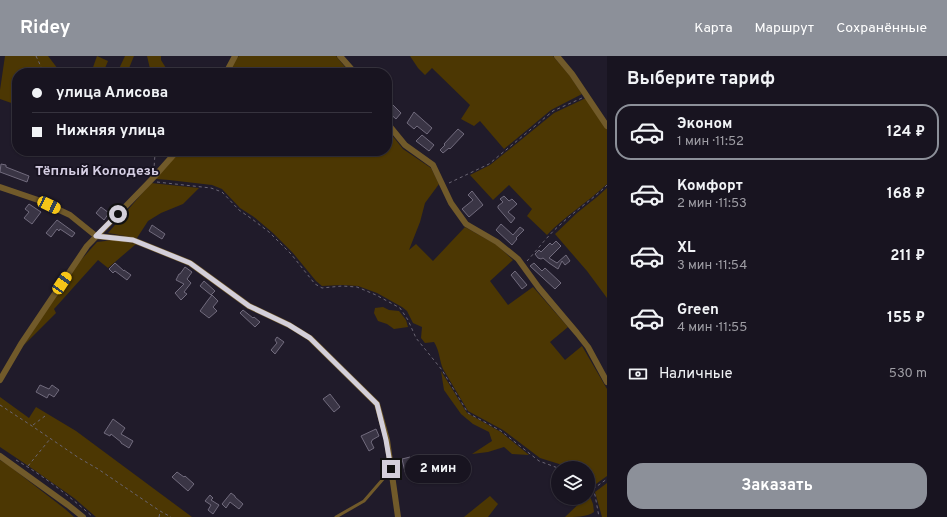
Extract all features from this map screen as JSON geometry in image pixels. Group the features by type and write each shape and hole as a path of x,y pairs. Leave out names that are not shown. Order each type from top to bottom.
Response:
{"street":[{"path":"229,68 235,56"},
{"path":"340,56 351,68"},
{"path":"557,56 572,74 607,126"},
{"path":"392,129 405,145 433,165 452,203 466,224 497,242 518,259 539,288 588,347 607,382"},
{"path":"0,380 21,344 87,246 173,156"},
{"path":"0,187 38,200 70,215 96,236 133,240 190,263 249,306 289,325 310,338 377,404 386,440 398,517"},
{"path":"0,456 83,517"}],"lane":[{"path":"336,517 364,501 391,469"}],"path":[{"path":"36,56 42,68"},
{"path":"443,186 489,164 554,111 586,95"},
{"path":"155,156 152,179 211,188 222,192 238,210 252,218 270,232 291,254 315,284 322,288 342,286 356,287 376,295 400,308 408,320 416,338 442,370 468,412 501,431 539,461 551,465"},
{"path":"523,266 560,225 596,196 607,185"},
{"path":"0,406 170,517"},
{"path":"32,426 45,416"},
{"path":"27,466 50,438"},
{"path":"14,458 70,497 93,517"},
{"path":"595,487 607,479"},
{"path":"595,495 599,517"},
{"path":"159,517 160,511"}],"shaded area":[{"path":"5,56 48,56 57,68 12,68 12,103 0,99"},
{"path":"97,56 108,61 105,68 93,68"},
{"path":"125,56 134,56 129,68 119,68"},
{"path":"147,56 161,56 161,60 166,68 150,68"},
{"path":"239,56 336,56 346,68 230,68"},
{"path":"410,56 553,56 570,76 582,94 551,110 504,149 480,121 474,126 461,119 470,105 432,68 425,75"},
{"path":"586,98 607,129 607,184 547,235 527,216 532,209 509,185 493,200 470,175 490,165 554,113"},
{"path":"392,135 403,149 431,168 439,184 425,203 420,222 409,250 416,244 433,261 465,227 497,245 513,260 490,281 508,305 533,287 568,327 550,342 565,360 582,346 607,389 607,476 596,484 595,483 595,461 551,461 540,458 503,430 468,411 443,369 434,342 425,343 421,338 422,327 413,323 407,311 402,307 377,293 358,286 322,286 273,233 254,217 240,208 222,189 212,185 156,178 176,156 392,156"},
{"path":"151,183 199,188 183,204 161,213 148,221 137,238 108,233"},
{"path":"607,188 607,298 587,271 555,234"},
{"path":"113,240 136,244 108,268 98,260 54,309 56,313 24,345 73,269 97,242"},
{"path":"383,307 389,310 399,311 406,320 408,327 394,329 387,324 378,321 374,313 375,308"},
{"path":"441,371 467,413 501,432 529,455 512,454 504,447 488,452 472,454 492,441 489,432 473,424 461,414 444,390"},
{"path":"0,397 29,418 36,407 76,431 192,517 96,517 74,498 0,447"},
{"path":"0,460 8,465 74,517 0,517"},
{"path":"607,483 607,517 602,517 595,492"},
{"path":"490,496 498,504 488,517 464,517"},
{"path":"578,505 593,505 594,512 591,514 577,517 565,517"}],"building":[{"path":"392,104 401,113 396,119 392,115"},
{"path":"414,112 432,128 427,134 417,126 414,129 407,123"},
{"path":"458,129 464,134 450,149 449,148 443,153 440,150"},
{"path":"422,135 434,145 429,151 416,141"},
{"path":"1,164 29,176 27,182 0,172"},
{"path":"472,191 483,205 469,217 462,209 473,200 468,195"},
{"path":"504,196 509,201 512,199 517,204 508,212 515,218 511,223 498,208 498,206 503,202 500,199"},
{"path":"29,204 41,212 32,224 24,218 29,212 25,209"},
{"path":"101,207 109,213 104,220 96,213"},
{"path":"57,220 75,233 72,237 60,229 59,231 57,229 51,237 46,233"},
{"path":"501,224 513,235 520,227 524,230 516,238 517,239 512,245 496,230"},
{"path":"152,225 165,234 162,239 149,231"},
{"path":"556,241 561,246 549,258 557,263 566,255 570,261 565,265 562,261 558,269 543,258 538,258 535,254 539,250 541,252 550,243 552,245"},
{"path":"115,263 131,275 127,280 115,271 113,273 109,269"},
{"path":"534,263 542,271 545,268 561,283 555,289 530,266"},
{"path":"185,267 192,272 187,279 191,283 184,292 187,294 181,300 175,293 184,284 176,280"},
{"path":"515,271 527,285 522,289 511,275"},
{"path":"204,281 215,291 211,295 200,286"},
{"path":"212,295 218,301 213,307 217,311 209,318 200,311"},
{"path":"243,310 260,322 255,327 240,313"},
{"path":"277,337 284,342 275,354 271,350 277,343 275,340"},
{"path":"40,385 49,389 52,385 59,390 54,397 49,394 47,398 36,392"},
{"path":"330,394 340,407 334,412 323,399"},
{"path":"113,419 125,428 121,434 133,441 129,448 111,434 110,436 104,433"},
{"path":"376,429 379,436 372,440 371,442 374,448 369,451 361,436"},
{"path":"410,457 414,471 405,472 402,459"},
{"path":"177,472 184,477 185,476 194,484 188,491 172,477"},
{"path":"231,493 243,504 239,509 230,502 226,508 222,504"},
{"path":"210,495 213,498 211,500 219,505 213,514 208,510 211,505 205,501"}],"district":[{"name":"Тёплый Колодезь","path":"97,170"}],"route":[{"path":"118,214 96,236 133,240 190,263 249,306 289,325 310,338 377,404 386,440 391,469"}]}
